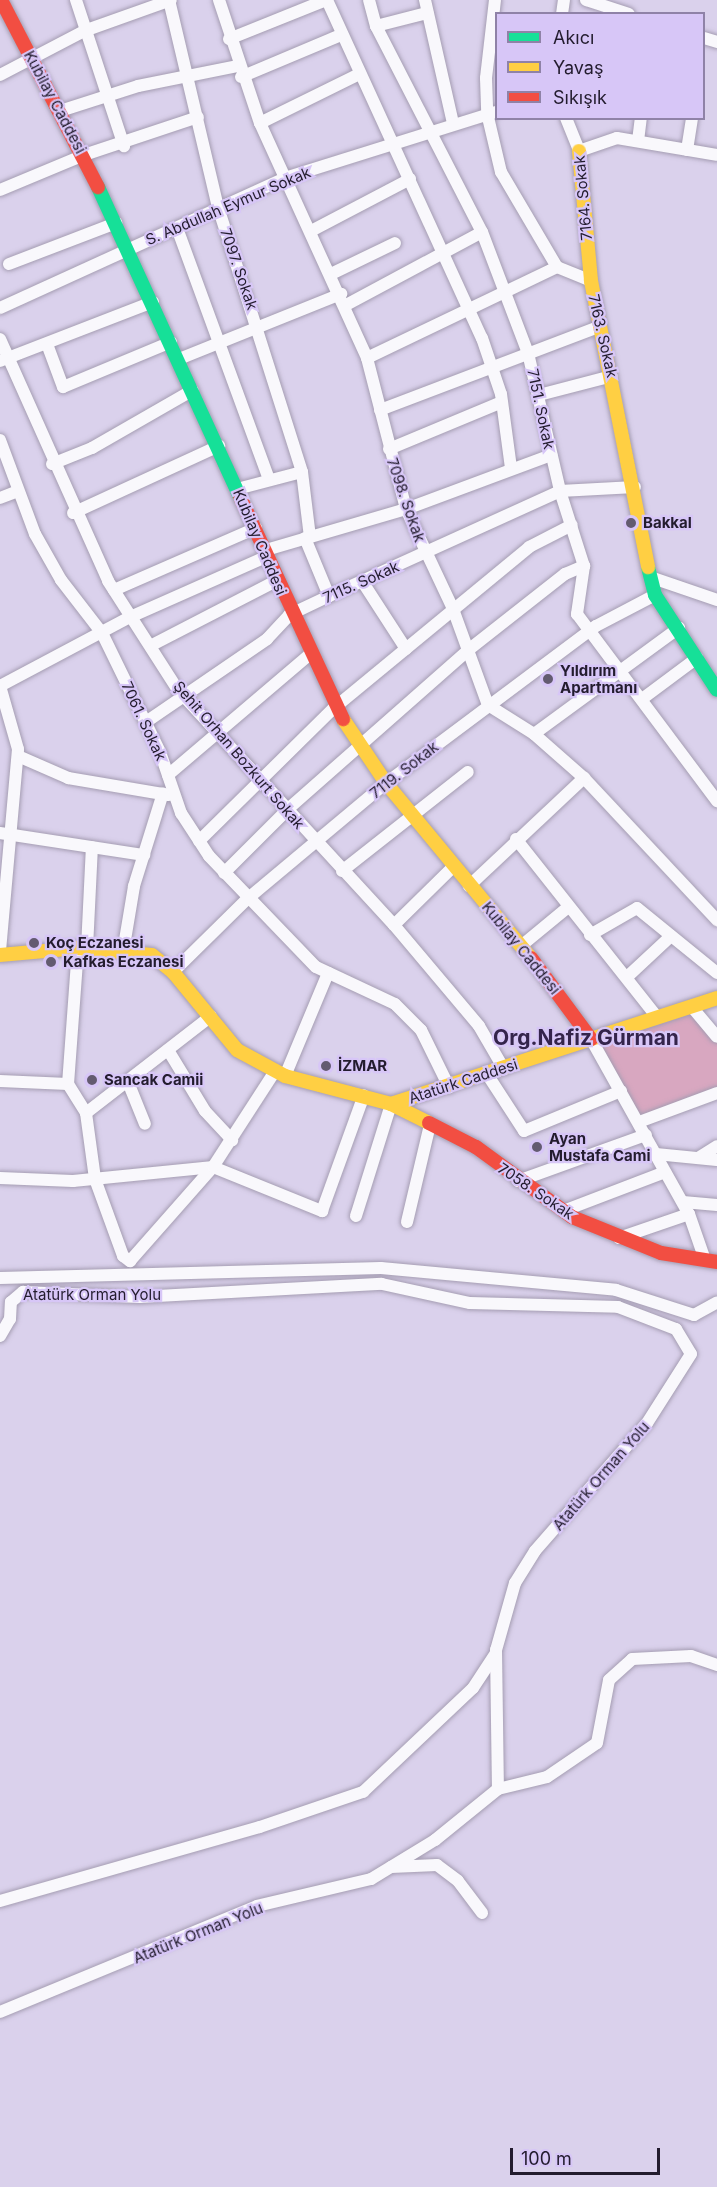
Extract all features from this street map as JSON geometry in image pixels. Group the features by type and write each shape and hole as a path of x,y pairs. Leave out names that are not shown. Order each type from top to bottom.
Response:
{"main road":[{"name":"Kubilay Caddesi","path":"1,0 5,18 33,58 129,248 267,553 290,615 334,708 411,816 521,946 591,1039"},
{"name":"7164. Sokak","path":"579,151 591,280"},
{"name":"7163. Sokak","path":"591,280 635,487 655,596 679,628 717,690"},
{"name":"Atatürk Caddesi","path":"0,953 82,948 152,955 173,972 237,1050 280,1073 391,1104 717,998"},
{"name":"7058. Sokak","path":"391,1104 476,1147 518,1181 563,1211 619,1238 661,1253 711,1261"}],"street":[{"path":"76,0 84,31 109,95 124,146"},
{"path":"0,75 84,31 170,0"},
{"name":"7097. Sokak","path":"170,0 218,207 260,330 302,472 308,537 330,596"},
{"name":"7098. Sokak","path":"219,0 228,39 260,123 344,299 367,358 406,509 425,554 453,609 488,705"},
{"path":"228,39 327,0 359,74 410,178 493,370 502,402 511,468"},
{"name":"7151. Sokak","path":"369,0 376,26 482,232 507,290 528,352 560,491 584,566 578,614 589,632 717,801"},
{"path":"425,0 453,123"},
{"path":"367,358 557,267 501,172 492,113 487,42 495,0"},
{"path":"586,0 623,12"},
{"path":"376,26 427,13"},
{"path":"60,111 109,95 189,79 239,72 341,35"},
{"path":"260,123 359,74"},
{"name":"S. Abdullah Eymur Sokak","path":"0,308 285,178 430,133 453,123 492,113"},
{"path":"0,190 84,155 124,146 198,117"},
{"name":"7164. Sokak","path":"567,120 579,151"},
{"path":"638,141 641,120"},
{"path":"687,150 692,120"},
{"path":"579,151 617,138 717,155"},
{"path":"311,231 410,178"},
{"path":"9,264 116,223"},
{"path":"177,228 218,347 269,480"},
{"path":"179,359 218,347 344,299 482,232"},
{"path":"331,274 395,243"},
{"name":"7163. Sokak","path":"557,267 591,280"},
{"path":"4,360 153,302"},
{"path":"380,410 493,370 528,352 601,326"},
{"name":"Şehit Orhan Bozkurt Sokak","path":"0,339 4,360 73,513 128,618 152,645 184,696 260,777 342,871 394,925 479,1026 504,1069"},
{"path":"47,344 63,387 171,342"},
{"path":"539,395 612,376"},
{"path":"52,465 92,448 193,390"},
{"path":"389,449 502,402"},
{"name":"7061. Sokak","path":"0,440 18,491 61,580 102,633 146,722 168,775 168,795 199,841 246,900 316,968 395,1004 421,1030 449,1087"},
{"path":"73,513 219,446"},
{"path":"0,953 5,833 18,756 6,732 0,686 128,618 267,553 308,537 406,509 551,455"},
{"path":"237,489 302,472"},
{"name":"7115. Sokak","path":"146,722 267,639 290,615 560,491 635,487"},
{"path":"0,498 18,491"},
{"path":"199,841 260,777 334,708 529,547 572,525"},
{"path":"114,590 256,528"},
{"path":"224,873 288,809 467,651 565,574 584,566"},
{"path":"650,577 717,600"},
{"path":"152,645 278,580"},
{"path":"362,581 406,650"},
{"name":"7119. Sokak","path":"173,972 246,900 386,783 589,632 655,596"},
{"path":"534,734 679,628"},
{"path":"168,775 220,736 309,656"},
{"path":"642,699 697,658"},
{"path":"488,705 534,734 584,778 717,920"},
{"path":"18,756 68,778 168,795 144,855 123,952"},
{"path":"342,871 468,772"},
{"path":"470,886 516,839 584,778"},
{"path":"5,833 144,855"},
{"path":"516,839 567,909 627,977 657,1017"},
{"path":"92,848 68,1084 86,1113 95,1179 123,1256 131,1267"},
{"path":"394,925 453,867"},
{"path":"590,935 637,908 717,973"},
{"path":"521,946 567,909"},
{"path":"627,977 671,936"},
{"path":"131,1267 213,1167 280,1073 328,973"},
{"path":"691,1006 717,1037"},
{"path":"86,1113 211,1016"},
{"path":"591,1039 683,1202 711,1261"},
{"path":"168,1050 205,1111 232,1140"},
{"path":"487,1074 524,1131 621,1091"},
{"path":"0,1081 68,1084"},
{"path":"128,1082 145,1124"},
{"path":"639,1122 717,1093"},
{"path":"0,1178 95,1179 213,1167 322,1211 364,1095"},
{"path":"356,1216 391,1104"},
{"path":"407,1222 430,1125"},
{"path":"518,1181 646,1135"},
{"path":"698,1158 717,1146"},
{"path":"656,1154 717,1160"},
{"path":"563,1211 665,1172"},
{"path":"683,1202 717,1205"},
{"path":"619,1238 689,1214"},
{"path":"0,1278 131,1267 381,1268 616,1290 694,1315 717,1302"},
{"name":"Atatürk Orman Yolu","path":"0,1336 10,1319 11,1302 23,1292 139,1297 382,1284 470,1303 618,1307 676,1329 690,1347 691,1360 623,1453 535,1551 515,1583 496,1653 498,1789 371,1879 257,1906 0,2012"},
{"path":"0,1901 260,1827 363,1792 473,1688 496,1653"},
{"path":"498,1789 547,1777 597,1743 609,1680 632,1659 691,1656 717,1665"},
{"path":"391,1867 437,1865 458,1881 482,1913"}],"shaded area":[{"path":"692,1011 717,1042 717,1087 641,1116 599,1043"}],"traffic: fast":[{"path":"98,187 240,497"},
{"path":"648,567 655,595 717,690"}],"traffic: slow":[{"path":"579,151 591,281 648,567"},
{"path":"343,719 386,783 531,958"},
{"path":"0,955 78,948 152,955 173,972 237,1050 285,1076 391,1104 429,1123"},
{"path":"391,1104 717,998"}],"traffic: jam":[{"path":"1,0 98,187"},
{"path":"240,497 343,719"},
{"path":"531,958 591,1039"},
{"path":"429,1123 476,1147 572,1217 661,1253 717,1262"}],"place":[{"name":"Bakkal","path":"631,523"},
{"name":"Yıldırım Apartmanı","path":"548,679"},
{"name":"Koç Eczanesi","path":"34,943"},
{"name":"Kafkas Eczanesi","path":"51,962"},
{"name":"İZMAR","path":"326,1066"},
{"name":"Sancak Camii","path":"92,1080"},
{"name":"Ayan Mustafa Cami","path":"537,1147"}],"district":[{"name":"Org.Nafiz Gürman","path":"586,1038"}]}
